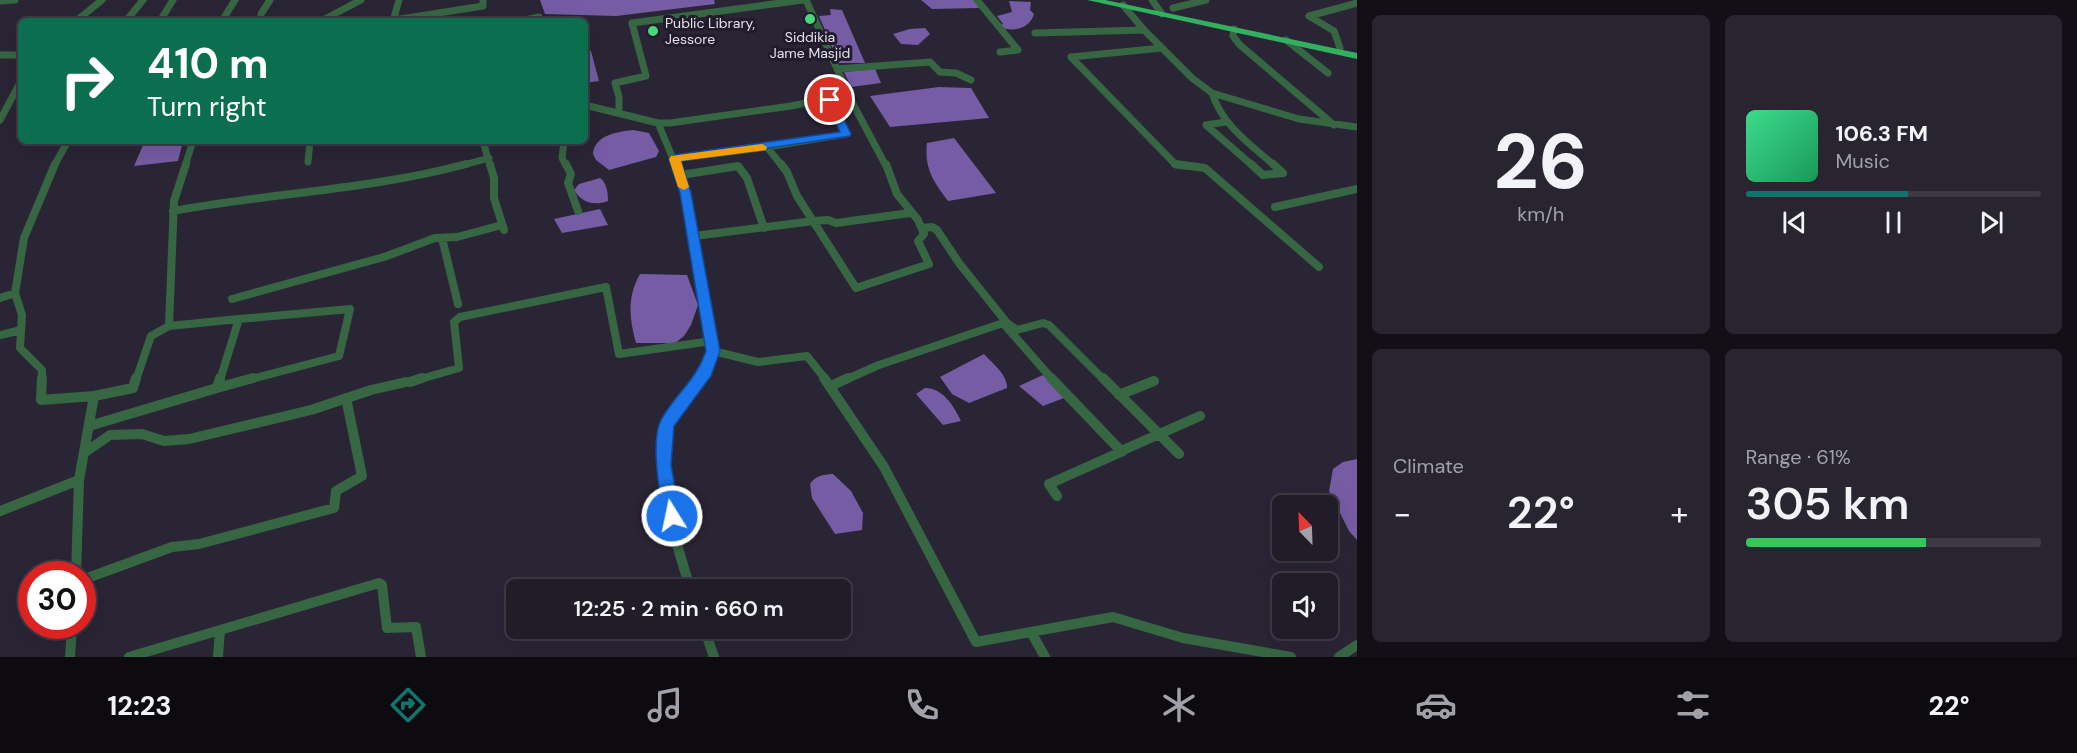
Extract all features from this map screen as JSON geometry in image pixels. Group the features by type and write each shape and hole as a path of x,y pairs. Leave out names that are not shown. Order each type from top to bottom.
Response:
{"highway":[{"path":"1092,0 1161,11 1357,53"},
{"path":"1161,11 1234,29 1357,53"}],"street":[{"path":"0,1 15,0"},
{"path":"80,18 102,0"},
{"path":"128,18 143,0"},
{"path":"162,18 173,0"},
{"path":"224,18 235,0"},
{"path":"261,18 270,0"},
{"path":"348,8 350,0"},
{"path":"327,18 362,0"},
{"path":"394,18 399,0"},
{"path":"404,18 483,6 483,0"},
{"path":"620,113 615,83 646,76 632,23 763,3 805,0 845,89 892,177 892,188 923,228 924,234 918,241 929,264 856,288 797,196 787,172 766,147"},
{"path":"977,0 1018,50 1000,52"},
{"path":"1152,0 1161,11"},
{"path":"1173,8 1206,0"},
{"path":"1118,3 1192,78 1212,93 1299,119 1357,127"},
{"path":"1340,48 1334,31 1309,16 1357,3"},
{"path":"468,18 469,9"},
{"path":"534,18 539,17"},
{"path":"1234,29 1233,36 1240,45 1334,125"},
{"path":"1035,33 1144,30"},
{"path":"1286,40 1328,73"},
{"path":"1162,48 1071,57 1176,165 1204,168 1319,267"},
{"path":"0,55 18,54"},
{"path":"0,66 8,55"},
{"path":"837,69 930,62 940,72 962,73 971,80"},
{"path":"0,120 18,87"},
{"path":"588,106 658,123 830,100 844,95 845,89"},
{"path":"1212,93 1217,109 1226,122 1283,173 1263,175 1206,125 1226,122"},
{"path":"674,159 846,134 830,100"},
{"path":"658,123 681,175 713,346 706,372 667,424 664,439 663,465 668,496 675,536 688,579"},
{"path":"1345,126 1357,134"},
{"path":"66,144 55,164 24,238 15,293 22,315 20,348 42,370 41,400 94,396 133,388 151,336 169,326 350,309 339,356 218,388 89,426"},
{"path":"169,326 174,201 192,144"},
{"path":"308,162 310,144"},
{"path":"232,299 384,257 411,246 503,227 494,198 494,178 484,144"},
{"path":"564,144 562,158 571,174 568,183 578,211"},
{"path":"173,211 224,200 391,179 464,166 489,158"},
{"path":"681,175 738,166 747,178 764,228"},
{"path":"1275,207 1357,189"},
{"path":"694,236 814,221 828,220 836,223 910,213"},
{"path":"923,228 936,230 964,270 1013,328 1017,330 1043,323 1049,326 1179,454"},
{"path":"442,238 458,303"},
{"path":"84,453 110,435 122,433 142,435 164,441 189,439 311,410 400,382 408,382 459,368 454,322 460,317 606,287 619,354 713,346 758,362 807,356 831,386 884,467 976,642 1113,616 1183,638 1291,657"},
{"path":"0,298 15,293"},
{"path":"218,388 239,319"},
{"path":"831,386 879,365 1005,323 1045,372 1118,450 1123,451"},
{"path":"0,335 21,330"},
{"path":"1119,395 1154,381"},
{"path":"76,561 79,480 94,396"},
{"path":"96,575 172,547 199,544 334,508 336,491 362,476 346,398"},
{"path":"1057,496 1049,484 1200,416"},
{"path":"0,511 79,480"},
{"path":"129,657 381,583 387,628 416,627 421,657"},
{"path":"218,657 220,630"},
{"path":"1031,632 1045,657"},
{"path":"70,657 71,639"},
{"path":"708,639 714,657"},
{"path":"1339,657 1357,645"}],"shaded area":[{"path":"540,0 714,0 715,4 616,16 545,14"},
{"path":"921,0 975,0 979,8 932,9"},
{"path":"1009,1 1031,2 1030,10 1034,14 1026,26 1017,29 1002,28 1000,25 1003,24 997,16 1012,12"},
{"path":"830,9 842,10 865,63 839,63 819,16 831,15"},
{"path":"925,28 930,34 918,45 901,44 893,34 910,29"},
{"path":"588,50 591,51 599,81 588,83"},
{"path":"875,69 881,83 851,87 844,72"},
{"path":"939,87 971,88 989,118 890,127 870,96"},
{"path":"633,130 649,133 659,151 656,157 609,170 596,160 593,154 602,139 613,133"},
{"path":"954,138 996,193 948,201 931,174 926,152 927,143"},
{"path":"144,144 182,144 178,161 134,166"},
{"path":"600,178 606,185 608,201 598,203 585,201 574,190 579,184"},
{"path":"600,209 608,225 562,233 554,219"},
{"path":"640,274 687,275 698,305 691,325 684,336 675,343 636,343 630,308 633,291"},
{"path":"984,354 1005,378 1007,388 969,403 952,394 940,377"},
{"path":"1043,375 1064,398 1043,406 1019,386"},
{"path":"925,388 942,394 961,421 943,425 916,394"},
{"path":"1357,459 1357,540 1349,531 1338,509 1338,495 1331,495 1329,491 1333,469 1343,462"},
{"path":"833,474 851,491 863,513 862,530 835,534 812,498 810,484 812,481 820,476"}],"slow traffic":[{"path":"684,187 674,159 762,147"}],"place":[{"name":"Siddikia Jame Masjid","path":"810,19"},
{"name":"Public Library, Jessore","path":"653,31"}],"route":[{"path":"672,516 663,465 667,424 688,393 706,372 713,351 694,236 681,175 674,159 846,134 830,100"}]}
